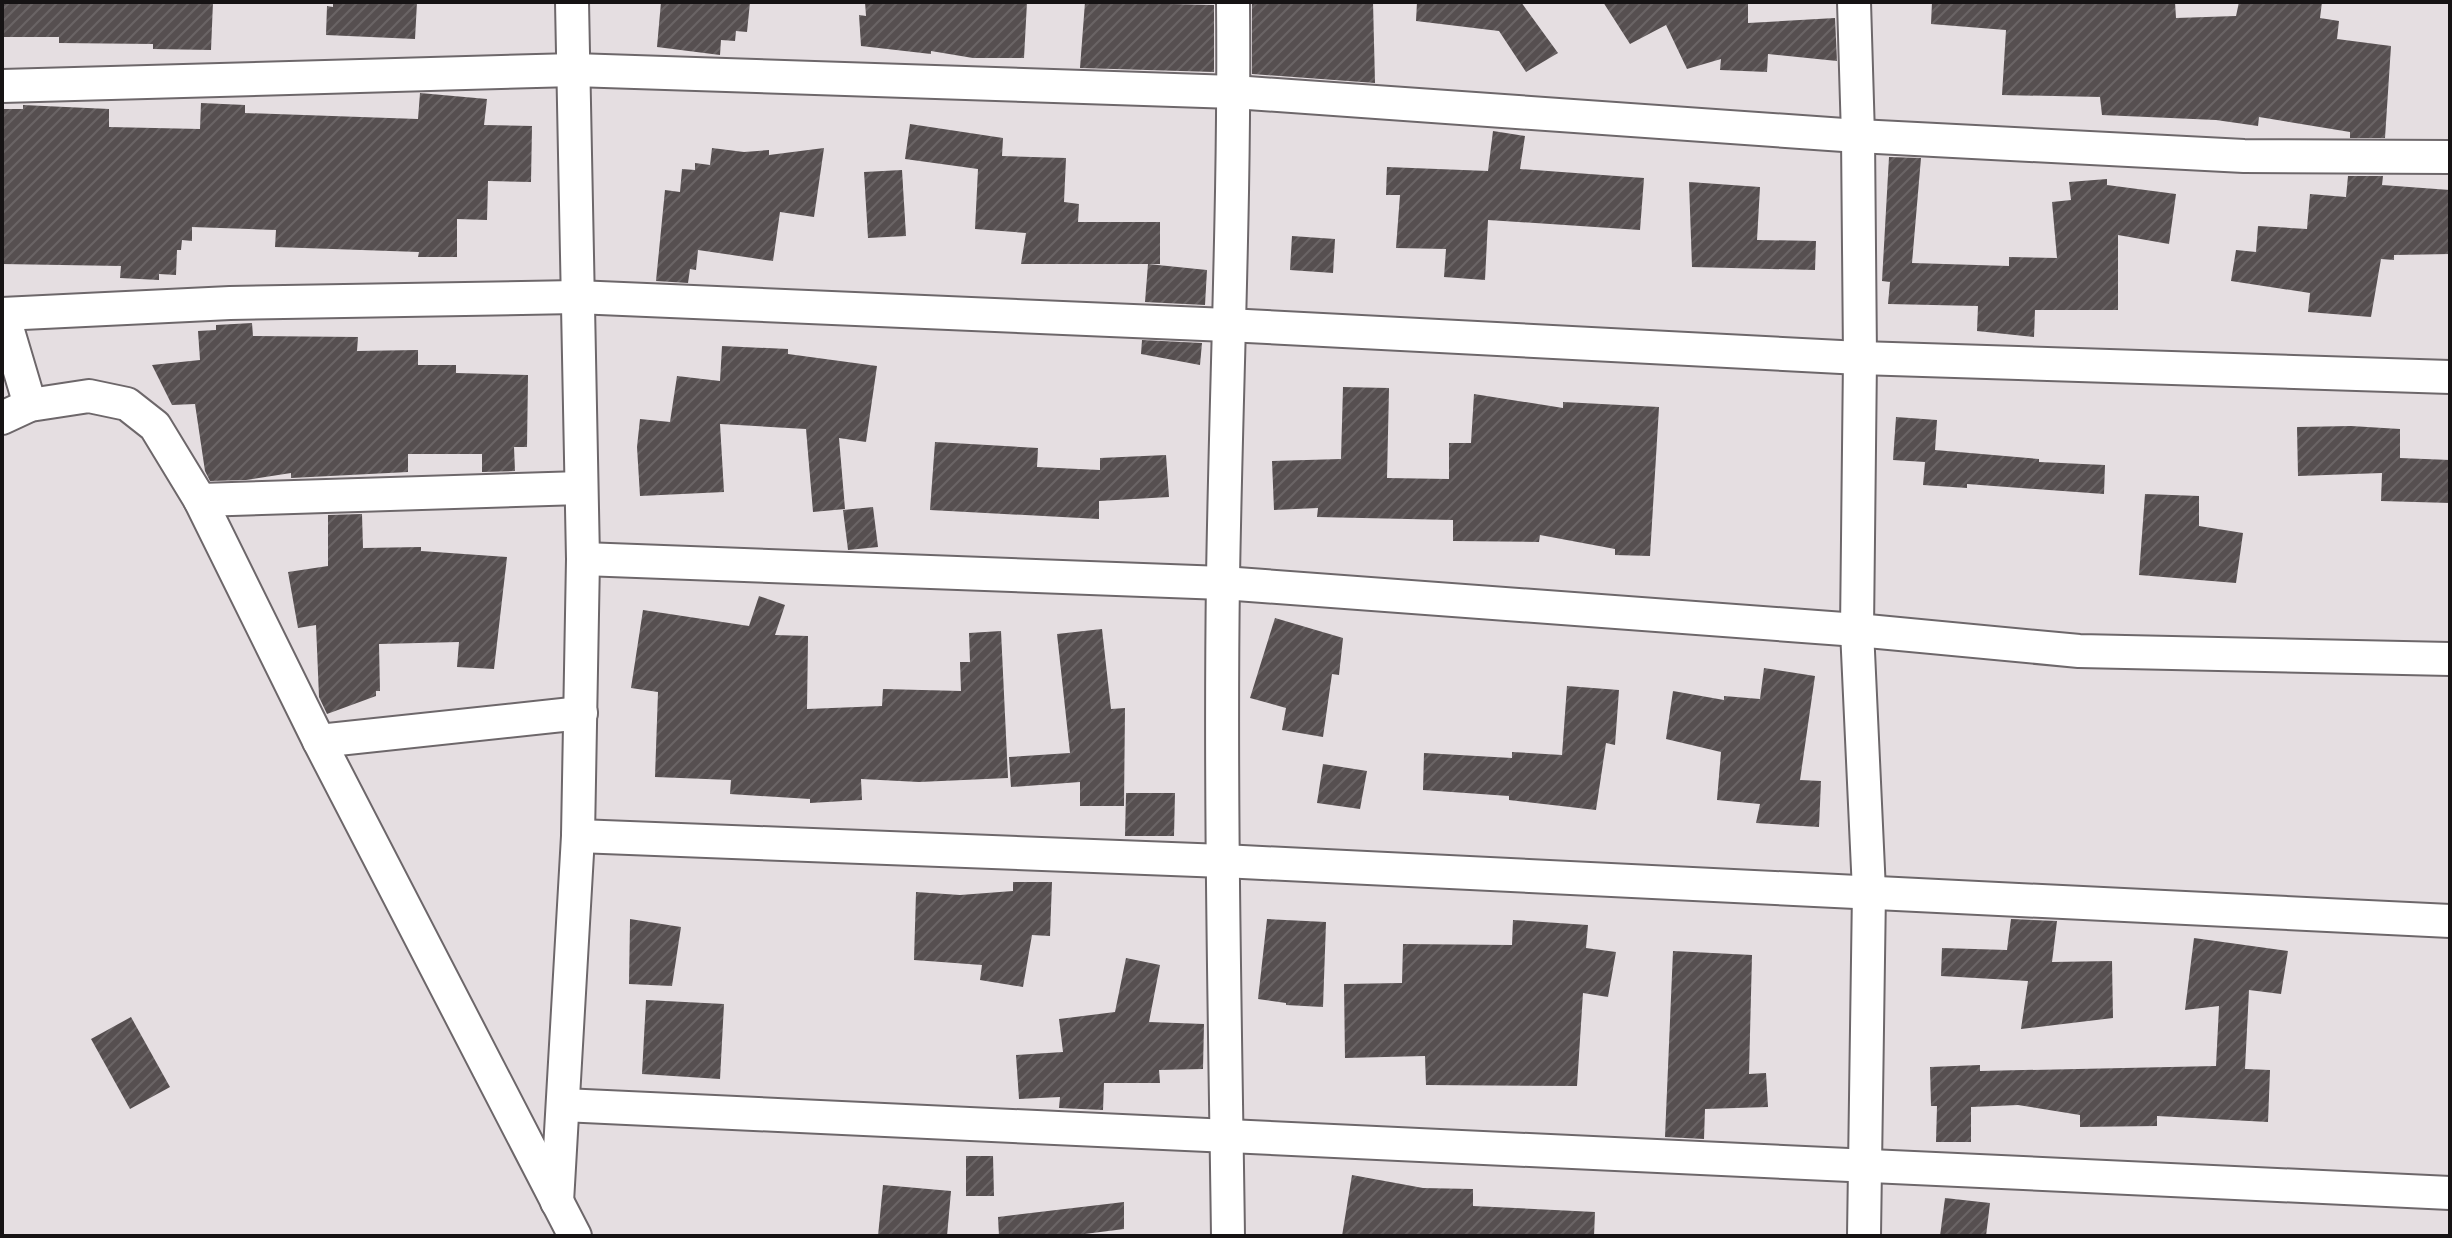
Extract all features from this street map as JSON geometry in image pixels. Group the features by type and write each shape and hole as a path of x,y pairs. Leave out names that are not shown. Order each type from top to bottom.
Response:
{"street":[{"path":"557,1202 578,836 583,559 572,2"},
{"path":"1228,1236 1223,583 1234,92 1233,2"},
{"path":"1854,2 1860,358 1857,630 1869,891 1864,1236"},
{"path":"2,86 574,70 1234,92 1858,136 2244,156 2450,157"},
{"path":"575,1236 319,741 200,500 155,426 127,404 89,396 16,411 2,314 230,303 576,297 1227,325 1860,358 2450,377"},
{"path":"200,500 581,488"},
{"path":"583,559 1223,583 1857,630 2079,651 2450,659"},
{"path":"319,741 581,713"},
{"path":"578,836 1223,861 2450,921"},
{"path":"563,1105 2450,1193"}],"building":[{"path":"2,2 213,2 211,50 153,49 153,44 59,43 59,37 2,37"},
{"path":"333,2 417,2 415,39 326,35 327,6 333,7"},
{"path":"661,2 750,2 747,32 736,31 735,41 721,40 720,55 657,47"},
{"path":"865,2 1027,2 1024,58 973,58 931,51 931,54 861,46 859,15 866,16"},
{"path":"1085,2 1214,5 1214,72 1080,68"},
{"path":"1252,2 1373,2 1375,83 1252,74"},
{"path":"1417,2 1521,2 1558,53 1526,72 1499,31 1416,21"},
{"path":"1603,2 1748,2 1748,23 1835,18 1837,61 1768,54 1767,72 1720,70 1721,59 1687,69 1666,25 1630,44"},
{"path":"1932,2 2175,2 2176,18 2236,16 2239,2 2322,2 2320,18 2339,21 2337,39 2391,46 2385,138 2350,138 2350,132 2259,117 2258,126 2216,120 2102,115 2100,97 2002,95 2006,30 1931,24"},
{"path":"420,93 487,99 484,125 532,126 531,182 488,181 487,220 457,219 457,257 418,257 419,252 275,247 276,230 192,227 192,241 182,240 181,250 177,250 176,275 159,274 159,280 120,278 121,266 2,264 2,109 23,109 23,105 109,109 109,127 200,129 201,103 245,105 245,113 418,119"},
{"path":"910,124 1003,138 1002,156 1066,158 1064,202 1079,204 1078,222 1160,222 1160,264 1021,264 1026,233 975,229 978,169 905,159"},
{"path":"1493,131 1525,136 1520,169 1644,178 1640,230 1488,220 1485,280 1444,277 1446,249 1396,248 1400,195 1386,195 1387,167 1488,171"},
{"path":"712,148 744,152 769,150 769,155 824,148 814,217 780,212 773,261 698,250 696,270 690,269 688,283 656,281 665,190 680,192 682,169 695,170 695,163 710,165"},
{"path":"1889,157 1921,158 1912,263 2009,266 2009,257 2057,258 2052,202 2071,200 2069,182 2107,179 2107,185 2176,194 2169,244 2118,235 2118,310 2035,310 2034,337 1977,331 1978,306 1888,304 1890,282 1882,281"},
{"path":"902,170 906,236 868,238 864,172"},
{"path":"2348,176 2383,176 2382,185 2450,190 2450,254 2394,255 2394,260 2381,259 2371,317 2308,312 2310,293 2231,281 2236,250 2256,252 2258,226 2307,229 2310,194 2346,197"},
{"path":"1689,182 1760,187 1757,240 1816,241 1815,270 1692,267"},
{"path":"1292,236 1335,239 1333,273 1290,270"},
{"path":"1148,264 1207,270 1205,305 1145,302"},
{"path":"252,323 253,336 358,337 357,351 418,350 418,365 456,365 456,373 528,375 527,447 514,447 515,471 482,472 482,454 408,454 408,472 291,478 291,473 246,480 210,481 205,471 195,404 172,405 152,365 200,360 198,331 216,330 216,325"},
{"path":"1142,340 1202,343 1200,365 1141,354"},
{"path":"722,346 788,349 788,354 877,366 866,442 839,438 845,509 813,512 806,429 720,424 724,492 640,496 637,447 640,419 670,422 677,376 720,381"},
{"path":"1343,387 1389,388 1387,478 1449,479 1449,443 1471,443 1474,394 1563,408 1563,402 1659,407 1650,556 1615,555 1615,549 1540,535 1539,542 1453,541 1453,520 1317,517 1318,508 1274,510 1272,461 1341,459"},
{"path":"1896,417 1937,420 1935,450 2039,459 2039,462 2105,465 2104,494 1967,484 1967,488 1923,485 1925,462 1893,460"},
{"path":"2297,427 2400,429 2400,458 2450,460 2450,503 2381,501 2382,473 2298,476"},
{"path":"935,442 1038,448 1037,467 1100,470 1100,458 1166,455 1169,497 1099,501 1099,519 930,510"},
{"path":"2145,494 2199,496 2199,526 2243,533 2236,583 2139,575"},
{"path":"873,507 878,547 848,550 843,510"},
{"path":"362,514 363,548 421,547 421,551 507,557 494,669 457,667 459,642 379,644 380,691 376,691 376,696 327,714 319,697 316,625 298,628 288,572 328,566 328,515"},
{"path":"759,596 785,605 775,635 808,636 807,709 882,706 883,689 961,691 960,662 970,662 969,633 1001,631 1008,778 919,782 861,779 862,800 810,803 810,799 730,794 731,780 655,777 658,692 631,688 643,610 749,626"},
{"path":"1275,618 1343,638 1339,675 1332,674 1323,737 1282,730 1286,708 1250,698"},
{"path":"1102,629 1111,709 1125,708 1124,806 1080,806 1080,782 1011,787 1009,757 1070,753 1057,634"},
{"path":"1764,668 1815,676 1800,780 1821,781 1819,827 1756,823 1760,804 1717,800 1721,752 1666,739 1673,691 1724,700 1724,696 1760,699"},
{"path":"1567,686 1619,690 1615,745 1606,743 1596,810 1509,800 1509,796 1423,790 1424,753 1512,758 1512,752 1562,755"},
{"path":"1323,764 1367,771 1360,809 1317,803"},
{"path":"1126,793 1175,793 1174,836 1125,836"},
{"path":"1013,882 1052,882 1050,936 1032,935 1023,987 980,980 982,965 914,960 916,892 960,895 1013,891"},
{"path":"630,919 681,927 672,986 629,984"},
{"path":"1267,919 1326,922 1323,1007 1286,1005 1258,999"},
{"path":"2011,919 2057,921 2052,962 2112,961 2113,1018 2021,1029 2028,981 1941,976 1942,948 2007,950"},
{"path":"1513,920 1588,925 1586,948 1616,952 1608,997 1583,993 1577,1086 1426,1085 1425,1056 1345,1058 1344,984 1402,983 1403,944 1512,945"},
{"path":"2194,938 2288,951 2281,994 2249,990 2245,1069 2270,1070 2268,1122 2157,1116 2157,1126 2080,1127 2080,1115 2018,1105 1971,1107 1971,1142 1936,1142 1937,1106 1931,1106 1930,1067 1980,1065 1980,1071 2216,1066 2219,1006 2185,1010"},
{"path":"1673,951 1752,955 1749,1074 1766,1073 1768,1107 1705,1109 1704,1139 1665,1137"},
{"path":"1126,958 1160,965 1149,1022 1204,1024 1203,1069 1159,1070 1160,1083 1104,1083 1103,1110 1059,1108 1060,1097 1019,1099 1016,1055 1063,1052 1059,1019 1115,1012"},
{"path":"646,1000 724,1004 720,1079 642,1074"},
{"path":"131,1017 170,1087 130,1109 91,1039"},
{"path":"966,1156 993,1156 994,1196 966,1196"},
{"path":"1352,1175 1423,1188 1473,1189 1473,1206 1595,1212 1594,1236 1342,1236"},
{"path":"883,1185 951,1191 947,1236 878,1236"},
{"path":"1945,1198 1990,1203 1986,1236 1940,1236"},
{"path":"1124,1202 1124,1229 1069,1236 999,1236 998,1217"}]}
